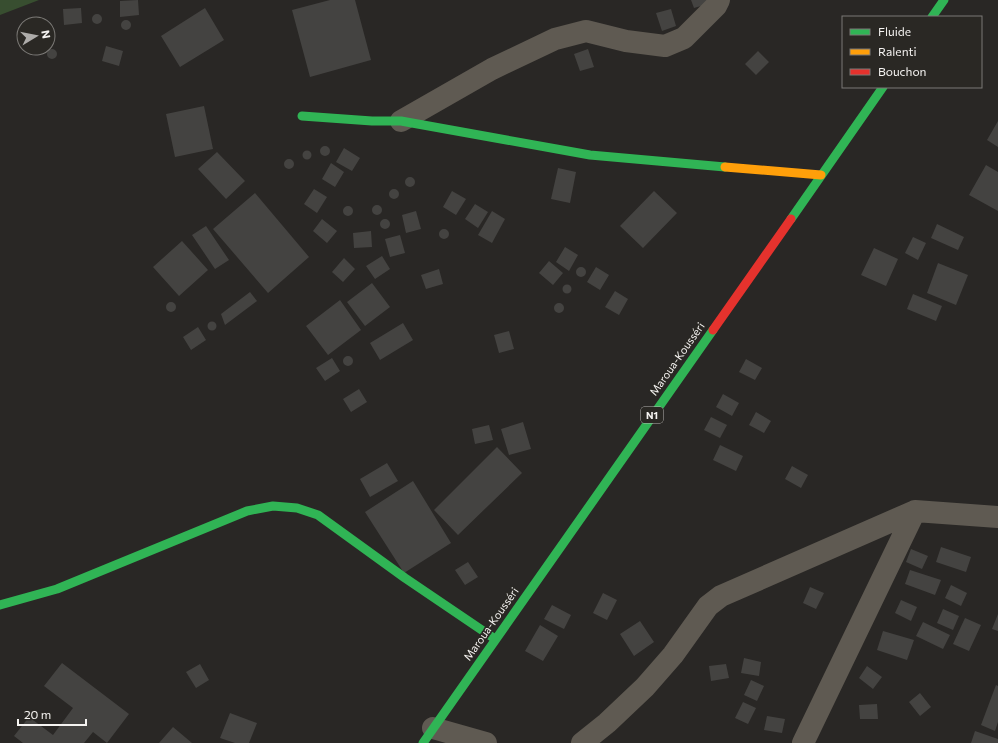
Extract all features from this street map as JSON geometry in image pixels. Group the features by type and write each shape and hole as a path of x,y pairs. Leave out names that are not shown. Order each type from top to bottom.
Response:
{"main road":[{"path":"933,16 944,0"},
{"name":"Maroua-Kousséri","path":"428,736 882,88"},
{"path":"302,116 372,122 401,121 590,155 821,175"},
{"path":"0,605 57,589 247,511 273,506 297,508 318,515 405,578 495,639"}],"street":[{"path":"401,121 492,69 555,39 586,31 626,41 665,46 684,38 716,6 719,0"},
{"path":"803,743 915,511"},
{"path":"582,743 607,723 645,687 673,655 708,606 716,600 915,511 998,517"},
{"path":"428,736 486,743"}],"green space":[{"path":"0,0 39,0 0,15"}],"building":[{"path":"138,0 139,15 120,17 120,1"},
{"path":"330,0 355,0 371,60 310,77 292,10"},
{"path":"691,0 707,0 708,4 694,8"},
{"path":"81,8 82,23 64,25 63,9"},
{"path":"205,8 224,40 180,67 161,36"},
{"path":"671,9 676,26 662,31 656,13"},
{"path":"97,14 102,19 97,24 92,19"},
{"path":"126,20 131,25 126,30 121,25"},
{"path":"106,46 123,51 119,66 102,61"},
{"path":"588,49 594,67 580,71 574,54"},
{"path":"758,51 769,62 756,75 745,64"},
{"path":"48,56 56,56 52,59"},
{"path":"204,106 213,149 175,157 166,114"},
{"path":"998,121 998,147 987,140"},
{"path":"325,146 330,151 325,156 320,151"},
{"path":"344,148 360,158 352,171 336,162"},
{"path":"307,150 312,155 307,160 302,155"},
{"path":"217,152 245,181 226,199 198,169"},
{"path":"289,159 294,164 289,169 284,164"},
{"path":"331,163 344,172 335,187 322,179"},
{"path":"986,165 998,172 998,211 969,195"},
{"path":"558,168 576,172 570,203 551,199"},
{"path":"410,177 415,182 410,187 405,182"},
{"path":"314,189 327,197 317,213 304,204"},
{"path":"394,189 399,194 394,199 389,194"},
{"path":"452,191 466,199 456,215 443,207"},
{"path":"654,191 677,213 643,248 620,226"},
{"path":"255,193 309,257 268,293 213,229"},
{"path":"475,204 488,212 478,228 465,219"},
{"path":"377,205 382,210 377,215 372,210"},
{"path":"348,206 353,211 348,216 343,211"},
{"path":"416,211 421,229 406,233 402,215"},
{"path":"492,211 505,219 492,243 478,235"},
{"path":"322,219 337,231 327,243 313,231"},
{"path":"385,219 390,224 385,229 380,224"},
{"path":"937,224 964,237 958,250 931,238"},
{"path":"206,226 229,260 215,269 192,235"},
{"path":"444,229 449,234 444,239 439,234"},
{"path":"371,231 372,247 354,248 353,233"},
{"path":"400,235 405,253 390,257 385,239"},
{"path":"913,237 926,243 918,260 905,253"},
{"path":"182,241 208,270 179,296 153,267"},
{"path":"565,247 578,255 569,271 556,262"},
{"path":"874,248 898,259 886,286 861,275"},
{"path":"382,256 390,269 375,279 366,266"},
{"path":"344,258 355,269 343,282 332,272"},
{"path":"549,261 563,273 553,285 539,273"},
{"path":"938,263 968,275 956,305 927,293"},
{"path":"581,267 586,272 581,277 576,272"},
{"path":"596,267 609,275 600,290 587,282"},
{"path":"439,269 443,284 426,289 421,275"},
{"path":"372,283 390,307 365,326 347,302"},
{"path":"567,284 572,289 567,294 562,289"},
{"path":"615,291 628,299 619,315 605,307"},
{"path":"250,292 257,301 225,325 221,314"},
{"path":"913,294 942,306 936,321 907,309"},
{"path":"340,300 361,330 328,355 306,326"},
{"path":"171,302 176,307 171,312 166,307"},
{"path":"559,303 564,308 559,313 554,308"},
{"path":"212,321 217,326 212,331 207,326"},
{"path":"403,323 413,340 380,360 370,343"},
{"path":"198,327 206,340 191,350 183,337"},
{"path":"509,331 514,349 499,353 494,335"},
{"path":"348,356 353,361 348,366 343,361"},
{"path":"332,358 340,371 325,381 316,368"},
{"path":"746,359 762,368 755,380 739,372"},
{"path":"359,389 367,402 351,412 343,399"},
{"path":"723,394 739,403 732,416 716,407"},
{"path":"756,412 771,421 764,433 749,425"},
{"path":"711,417 727,425 720,438 704,430"},
{"path":"523,422 531,449 509,455 501,429"},
{"path":"489,425 493,440 475,444 472,429"},
{"path":"720,445 743,456 736,471 713,460"},
{"path":"497,447 522,473 458,535 434,510"},
{"path":"387,463 398,481 370,497 360,479"},
{"path":"792,466 808,475 801,488 785,479"},
{"path":"413,481 451,543 404,573 365,512"},
{"path":"941,547 971,557 966,572 936,562"},
{"path":"911,549 928,556 922,569 906,562"},
{"path":"468,562 478,577 465,585 455,570"},
{"path":"910,570 941,580 935,595 905,584"},
{"path":"951,585 967,593 961,606 945,598"},
{"path":"810,587 824,593 816,609 803,603"},
{"path":"603,593 617,600 607,620 593,613"},
{"path":"901,600 917,607 911,621 895,613"},
{"path":"552,605 571,615 564,629 544,619"},
{"path":"943,609 959,616 953,630 937,623"},
{"path":"998,614 998,631 992,629"},
{"path":"965,618 981,625 969,651 953,644"},
{"path":"640,621 654,642 634,656 620,634"},
{"path":"923,622 950,635 943,649 916,636"},
{"path":"540,625 558,636 543,661 525,651"},
{"path":"883,631 914,640 907,660 877,650"},
{"path":"744,658 761,662 759,676 741,673"},
{"path":"62,663 129,714 107,743 93,732 84,743 23,743 14,736 29,717 53,735 73,708 44,686"},
{"path":"200,664 209,680 196,688 186,672"},
{"path":"726,664 729,678 711,681 709,666"},
{"path":"867,666 882,677 873,689 859,678"},
{"path":"751,680 764,686 757,701 744,695"},
{"path":"996,685 998,686 998,722 995,731 981,725"},
{"path":"920,693 931,707 920,716 909,702"},
{"path":"743,702 756,708 748,724 735,718"},
{"path":"877,704 878,719 860,719 859,705"},
{"path":"230,713 257,723 249,743 235,743 220,738"},
{"path":"767,716 785,719 782,733 764,730"},
{"path":"173,727 192,743 159,743"},
{"path":"975,731 998,739 998,743 971,743"}],"traffic: fast":[{"path":"933,16 944,0"},
{"path":"791,219 882,88"},
{"path":"302,116 372,121 401,121 590,155 725,167"},
{"path":"423,743 713,330"},
{"path":"0,605 57,589 247,511 273,506 297,508 318,515 405,578 495,639"}],"traffic: slow":[{"path":"725,167 821,175"}],"traffic: jam":[{"path":"713,330 791,219"}]}
